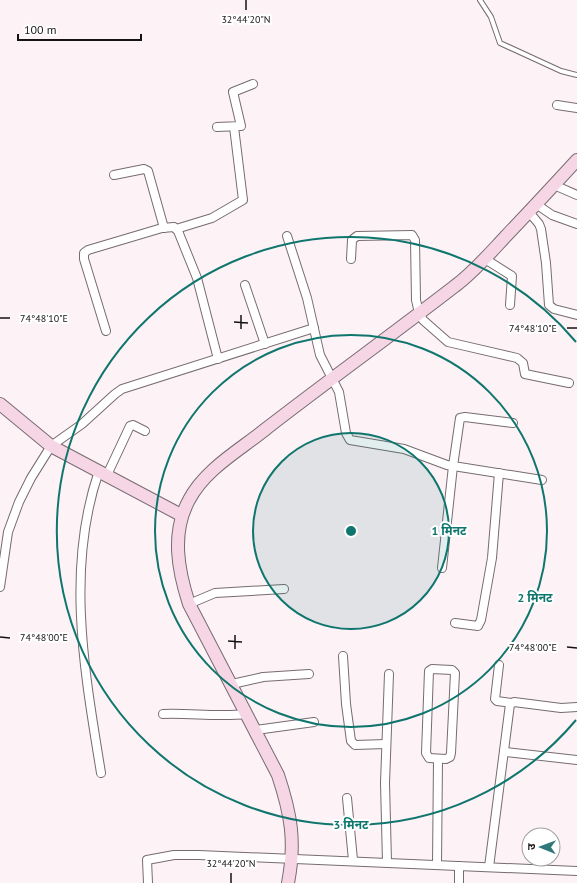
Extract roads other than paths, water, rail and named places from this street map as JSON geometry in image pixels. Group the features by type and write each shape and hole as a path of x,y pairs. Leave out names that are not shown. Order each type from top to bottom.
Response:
{"street":[{"path":"217,127 240,126 241,124 233,92 253,84"},
{"path":"557,105 577,108"},
{"path":"106,331 84,259 84,253 88,250 164,228 172,227 176,229 212,218 243,200 234,127"},
{"path":"288,883 299,858 292,840 288,805 261,729 247,714 237,682 195,601 179,565 178,548 182,515 189,500 206,476 421,317 456,285 490,263 559,188 577,160"},
{"path":"114,175 144,169 148,171 164,228"},
{"path":"559,188 577,195"},
{"path":"536,212 577,224"},
{"path":"536,212 543,241 549,306 554,309 577,315"},
{"path":"176,229 193,268 218,359"},
{"path":"351,259 352,240 357,236 410,235 414,237 416,300 421,317 446,341 517,358 522,363 525,374 569,383"},
{"path":"287,236 307,298 320,355 340,392 346,433 350,440 412,450 431,460 453,466 542,480"},
{"path":"490,263 510,274 513,278 510,305"},
{"path":"245,285 265,344"},
{"path":"0,587 4,570 6,541 10,525 24,491 51,446 82,424 119,390 314,328"},
{"path":"2,405 51,446 182,515"},
{"path":"442,568 459,421 461,417 513,423"},
{"path":"101,773 85,670 80,607 86,517 103,473 130,426 133,425 145,431"},
{"path":"455,623 478,626 481,620 492,558 499,473"},
{"path":"195,601 215,593 284,589"},
{"path":"343,656 345,696 351,741 355,745 386,744"},
{"path":"499,665 495,699 497,701 561,708 577,707"},
{"path":"432,669 452,670 455,673 451,753 448,759 438,759 429,758 426,753 429,671 432,669"},
{"path":"237,682 274,675 309,674"},
{"path":"387,862 385,783 389,674"},
{"path":"489,867 506,752 510,707 512,703"},
{"path":"163,714 181,713 222,716 247,714"},
{"path":"261,729 314,722"},
{"path":"506,752 577,760"},
{"path":"437,865 438,759"},
{"path":"347,798 353,860"},
{"path":"148,883 146,862 149,859 174,855 353,860 459,866 577,870"},
{"path":"459,866 459,883"}],"lane":[{"path":"480,0 491,18 500,43 562,71 577,75"}]}
